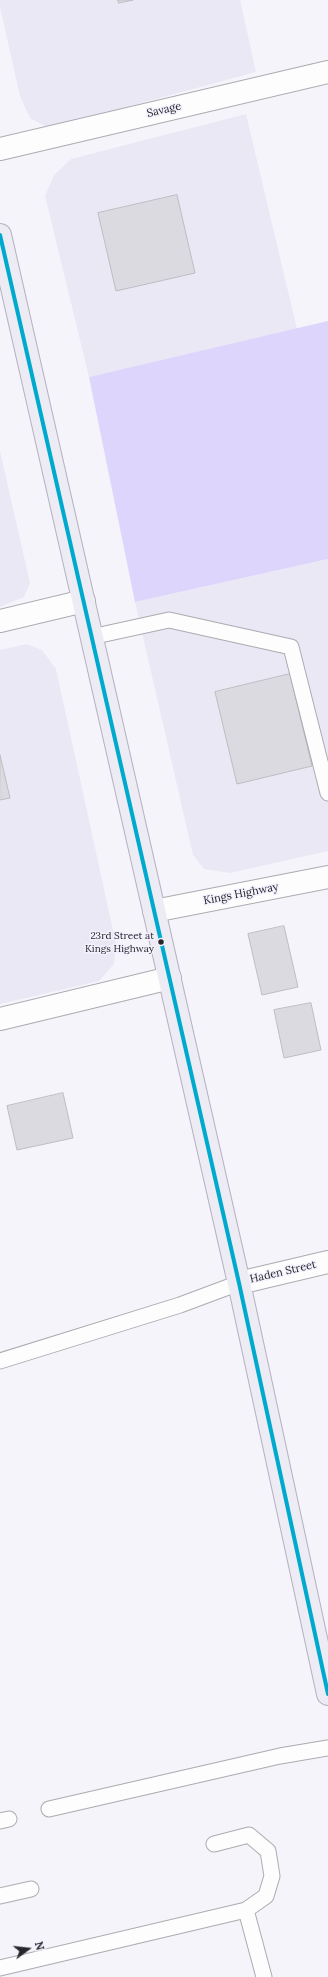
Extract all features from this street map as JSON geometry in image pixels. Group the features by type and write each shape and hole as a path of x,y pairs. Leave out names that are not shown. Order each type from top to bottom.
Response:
{"main road":[{"path":"1,241 239,1283 328,1694"}],"street":[{"name":"Savage","path":"0,149 328,72"},
{"path":"0,621 84,602"},
{"name":"Kings Highway","path":"154,911 328,877"},
{"path":"0,1019 170,978"},
{"name":"Haden Street","path":"239,1283 328,1262"}],"lane":[{"path":"92,637 169,620 291,647 328,793"},
{"path":"0,1361 180,1305 239,1283"},
{"path":"49,1809 280,1756 328,1748"},
{"path":"0,1968 246,1910 266,1896 272,1876 268,1851 249,1835 214,1844"},
{"path":"0,1896 31,1888"},
{"path":"246,1910 264,1977"}],"shaded area":[{"path":"0,0 240,0 256,72 49,128 30,118 20,96 0,7"},
{"path":"246,114 297,329 89,377 45,196 54,175 71,159"},
{"path":"328,321 328,559 135,602 89,377"},
{"path":"0,451 30,583 24,597 0,607"},
{"path":"328,559 328,851 230,873 204,869 193,855 135,602"},
{"path":"27,644 42,650 56,669 116,944 114,964 99,981 0,1004 0,650"}],"building":[{"path":"118,0 133,0 119,3"},
{"path":"177,195 195,273 116,291 98,213"},
{"path":"290,674 312,766 237,784 215,692"},
{"path":"0,755 10,798 0,800"},
{"path":"284,926 298,987 262,995 248,934"},
{"path":"311,1003 321,1050 284,1058 274,1010"},
{"path":"63,1093 73,1138 17,1150 7,1106"}],"transit line":[{"path":"0,235 239,1283 328,1694"}],"place":[{"name":"23rd Street at Kings Highway","path":"161,942"}]}
